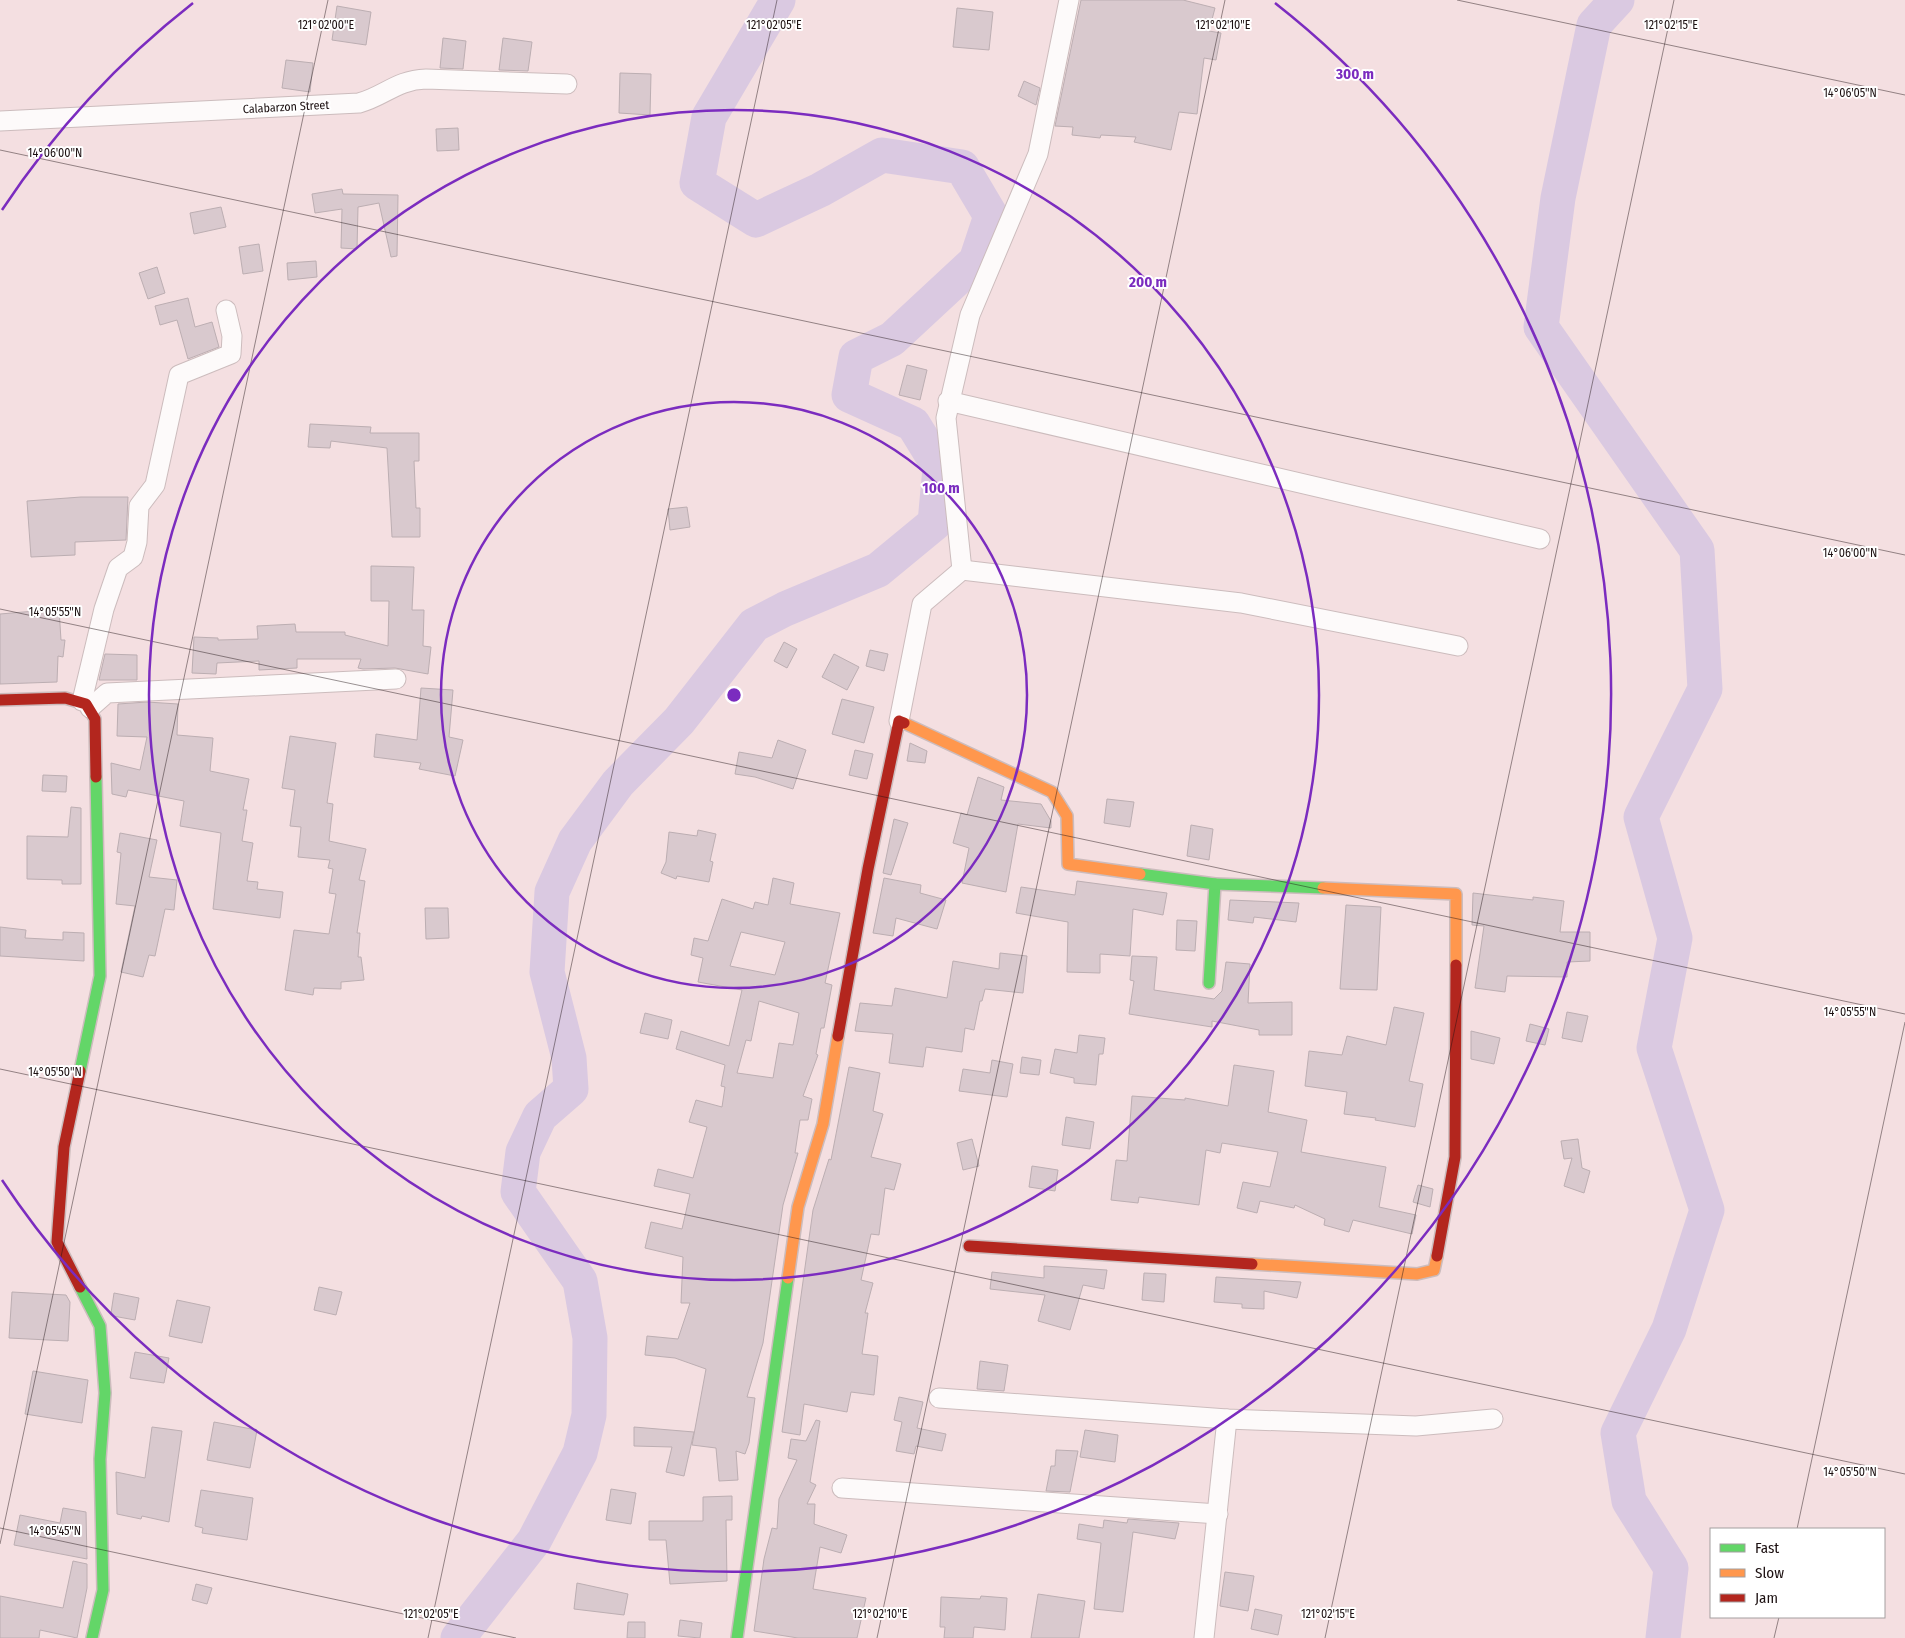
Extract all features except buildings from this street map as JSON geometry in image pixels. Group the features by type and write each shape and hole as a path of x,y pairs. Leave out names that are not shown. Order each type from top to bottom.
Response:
{"street":[{"path":"962,570 946,418 948,401 970,315 1038,154 1069,0"},
{"name":"Calabarzon Street","path":"0,121 359,103 374,99 409,80 417,79 567,84"},
{"path":"86,705 104,609 118,568 133,557 137,542 139,506 155,485 179,374 231,354 232,336 226,310"},
{"path":"948,401 1540,539"},
{"path":"737,1638 798,1207 822,1124 868,869 922,604 962,570 1241,602 1458,646"},
{"path":"86,705 107,693 396,679"},
{"path":"0,700 67,698 86,705 95,719 100,976 64,1147 57,1242 100,1326 101,1336 106,1393 100,1459 104,1590 92,1638"},
{"path":"899,721 1052,792 1067,816 1068,864 1215,884 1456,894 1455,1157 1434,1270 1417,1274 969,1246"},
{"path":"1209,983 1215,884"},
{"path":"939,1398 1228,1418 1416,1426 1493,1419"},
{"path":"1204,1638 1228,1418"},
{"path":"842,1488 1218,1514"}],"waterway":[{"path":"458,1638 534,1541 580,1453 589,1415 590,1338 580,1281 518,1192 523,1152 540,1116 571,1089 569,1058 547,972 552,892 575,841 618,783 679,721 754,625 785,609 878,570 935,523 940,468 913,424 849,395 856,357 892,339 976,261 991,216 962,167 882,155 820,190 756,220 697,183 709,117 778,0"},
{"path":"1617,0 1594,25 1558,198 1541,327 1697,550 1705,689 1641,817 1675,938 1654,1048 1707,1210 1669,1329 1618,1433 1629,1501 1671,1568 1663,1638"}],"traffic: fast":[{"path":"80,1071 100,976 96,777"},
{"path":"1140,874 1215,884 1209,983"},
{"path":"1215,884 1323,888"},
{"path":"737,1638 788,1278"},
{"path":"80,1287 100,1326 105,1393 100,1459 103,1590 92,1638"}],"traffic: slow":[{"path":"904,723 1052,792 1067,816 1068,864 1140,874"},
{"path":"1323,888 1456,894 1456,965"},
{"path":"788,1278 798,1207 823,1124 838,1036"},
{"path":"1252,1264 1417,1274 1434,1270 1437,1256"}],"traffic: jam":[{"path":"0,700 65,698 86,704 95,719 96,777"},
{"path":"838,1036 868,869 899,721 904,723"},
{"path":"1437,1256 1455,1157 1456,965"},
{"path":"80,1071 64,1147 57,1242 80,1287"},
{"path":"969,1246 1252,1264"}]}
